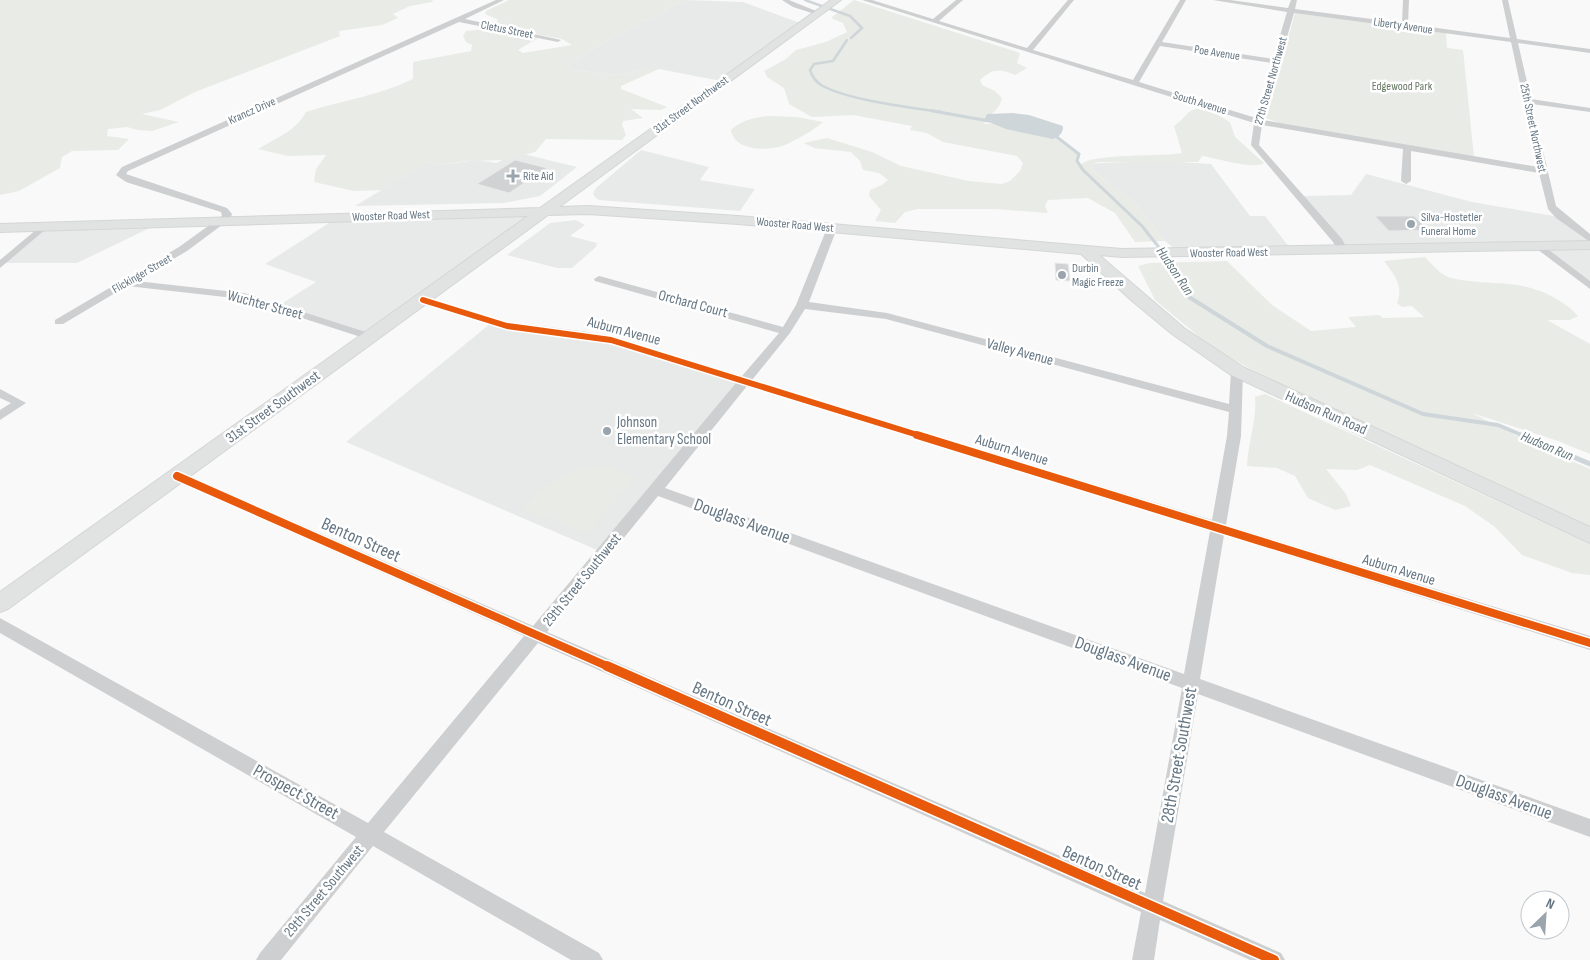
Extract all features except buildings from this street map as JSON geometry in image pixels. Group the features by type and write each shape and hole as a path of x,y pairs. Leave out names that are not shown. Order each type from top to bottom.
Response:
{"main road":[{"name":"31st Street Northwest","path":"545,211 837,0"},
{"name":"Wooster Road West","path":"0,228 545,211 615,211 1086,251 1146,254 1590,245"},
{"name":"31st Street Southwest","path":"0,603 545,211"},
{"name":"Hudson Run Road","path":"1086,251 1136,297 1172,326 1237,371 1590,536"}],"street":[{"name":"Krancz Drive","path":"222,222 227,214 224,210 129,180 121,175 122,172 138,162 501,0"},
{"path":"785,0 795,6 823,10"},
{"name":"South Avenue","path":"865,0 1259,122 1543,171"},
{"path":"935,21 960,0"},
{"path":"1029,50 1071,0"},
{"path":"1135,83 1183,0"},
{"name":"Liberty Avenue","path":"1216,0 1590,51"},
{"name":"27th Street Northwest","path":"1294,0 1255,140 1258,150 1338,241 1343,251"},
{"path":"1404,26 1406,0"},
{"name":"25th Street Northwest","path":"1505,0 1543,171 1554,211 1590,239"},
{"name":"Cletus Street","path":"456,19 558,40"},
{"name":"Poe Avenue","path":"1158,44 1277,62"},
{"path":"1528,101 1590,110"},
{"path":"1406,181 1407,148"},
{"name":"Flickinger Street","path":"59,322 183,249 222,222"},
{"path":"0,265 43,227"},
{"name":"29th Street Southwest","path":"267,960 786,331 802,305 832,228"},
{"path":"1541,246 1590,286"},
{"name":"Orchard Court","path":"599,279 786,331"},
{"name":"Wuchter Street","path":"126,283 244,296 371,337"},
{"name":"Auburn Avenue","path":"423,300 491,323 592,335 1590,643"},
{"name":"Valley Avenue","path":"802,305 862,311 887,316 1235,410"},
{"name":"28th Street Southwest","path":"1143,960 1234,436 1237,371"},
{"path":"0,393 20,403 0,416"},
{"name":"Benton Street","path":"177,476 1274,960"},
{"name":"Douglass Avenue","path":"656,490 1590,828"},
{"name":"Prospect Street","path":"0,625 592,960"}],"shaded area":[{"path":"685,0 743,2 800,23 721,81 659,69 648,69 618,75 573,70 569,64 613,37"},
{"path":"1013,113 1029,115 1063,126 1062,132 1053,139 1006,129 984,120 987,114"},
{"path":"641,150 709,167 700,180 755,189 740,211 599,200 595,197 593,194 596,188"},
{"path":"519,153 577,167 540,196 504,203 355,206 426,163 441,165 476,160 496,163"},
{"path":"1162,161 1211,164 1250,216 1265,216 1290,248 1175,249 1165,241 1135,203 1095,172 1091,165 1099,163"},
{"path":"1366,174 1472,202 1554,216 1590,242 1344,250 1303,196 1351,195"},
{"path":"545,211 371,337 278,306 316,282 265,264 337,218"},
{"path":"576,220 585,225 570,236 597,243 596,247 572,268 557,268 507,255 550,223"},
{"path":"156,225 77,263 2,263 43,227"},
{"path":"1590,247 1590,284 1546,248"},
{"path":"491,323 583,333 745,382 604,553 346,442"}],"green space":[{"path":"0,0 433,0 432,2 410,6 393,14 398,18 382,25 339,31 340,36 195,92 160,110 142,114 179,122 152,131 127,127 108,129 107,136 129,139 118,150 72,151 62,157 60,168 19,191 0,195"},
{"path":"509,0 685,0 613,37 569,64 573,70 618,75 648,69 659,69 621,86 621,89 667,107 661,110 631,109 643,118 623,121 622,125 626,135 622,140 546,139 535,152 506,160 465,161 441,165 426,163 382,190 354,191 314,182 316,169 326,155 288,156 258,149 291,129 302,119 306,112 374,94 413,79 413,62 471,51 472,45 466,42 463,36 466,31 487,29 538,38 518,50 523,53 572,45 562,39 484,25 499,20 485,14 486,11"},
{"path":"854,0 1020,53 1017,63 1027,68 1015,75 1005,71 992,72 980,80 982,85 995,91 1002,98 997,109 984,124 997,123 1055,135 1079,154 1077,161 1082,164 1100,158 1182,153 1174,126 1189,112 1199,109 1210,111 1230,122 1235,137 1264,163 1259,165 1243,164 1202,156 1198,162 1099,162 1091,165 1095,172 1135,203 1165,241 1135,242 1115,213 1088,198 1048,200 1045,206 1048,213 996,209 917,209 905,212 895,223 875,221 881,210 869,196 870,190 888,180 879,173 863,170 860,161 851,152 814,148 804,143 827,138 872,152 901,166 969,181 1002,184 1010,181 1020,171 1023,163 1017,156 943,142 927,133 910,130 912,126 853,115 812,117 789,104 784,88 767,77 764,71 786,59 796,50 826,42 847,32 843,23 831,18"},
{"name":"Edgewood Park","path":"1295,13 1446,33 1447,48 1463,50 1474,157 1279,123 1266,118"},
{"path":"768,116 797,117 823,122 812,131 775,148 747,147 734,138 731,130 739,124"},
{"path":"1425,257 1445,276 1479,282 1518,285 1538,290 1556,298 1578,316 1570,320 1547,320 1590,344 1590,454 1558,441 1472,413 1539,447 1590,469 1590,529 1277,383 1214,349 1155,300 1138,266 1150,263 1227,261 1272,305 1311,331 1356,327 1348,317 1379,315 1383,318 1424,317 1412,306 1402,307 1397,303 1399,285 1384,261"},
{"path":"1265,394 1590,544 1590,575 1572,573 1522,555 1495,527 1465,506 1370,465 1357,470 1326,469 1346,494 1351,506 1335,510 1308,498 1295,476 1277,468 1247,466 1255,415 1255,397"},
{"path":"589,466 613,468 635,477 587,533 522,509 559,478"}],"waterway":[{"name":"Hudson Run","path":"805,0 850,16 862,28 851,38"},
{"name":"Hudson Run","path":"847,40 833,61 814,64 810,70 814,78 821,85 863,99 942,112"},
{"name":"Hudson Run","path":"933,111 989,121"},
{"name":"Hudson Run","path":"1053,134 1079,154 1077,161 1083,170 1142,226 1165,255"},
{"name":"Hudson Run","path":"1164,253 1177,269 1181,284 1189,297 1267,346 1423,414 1498,425 1524,436"},
{"name":"Hudson Run","path":"1521,435 1590,464"}],"cycle path":[{"path":"423,300 507,326 611,340 1590,643"},
{"path":"177,476 1274,960"}],"place":[{"name":"Rite Aid","path":"513,176"},
{"name":"Silva-Hostetler Funeral Home","path":"1411,224"},
{"name":"Durbin Magic Freeze","path":"1062,275"},
{"name":"Johnson Elementary School","path":"607,431"}]}
